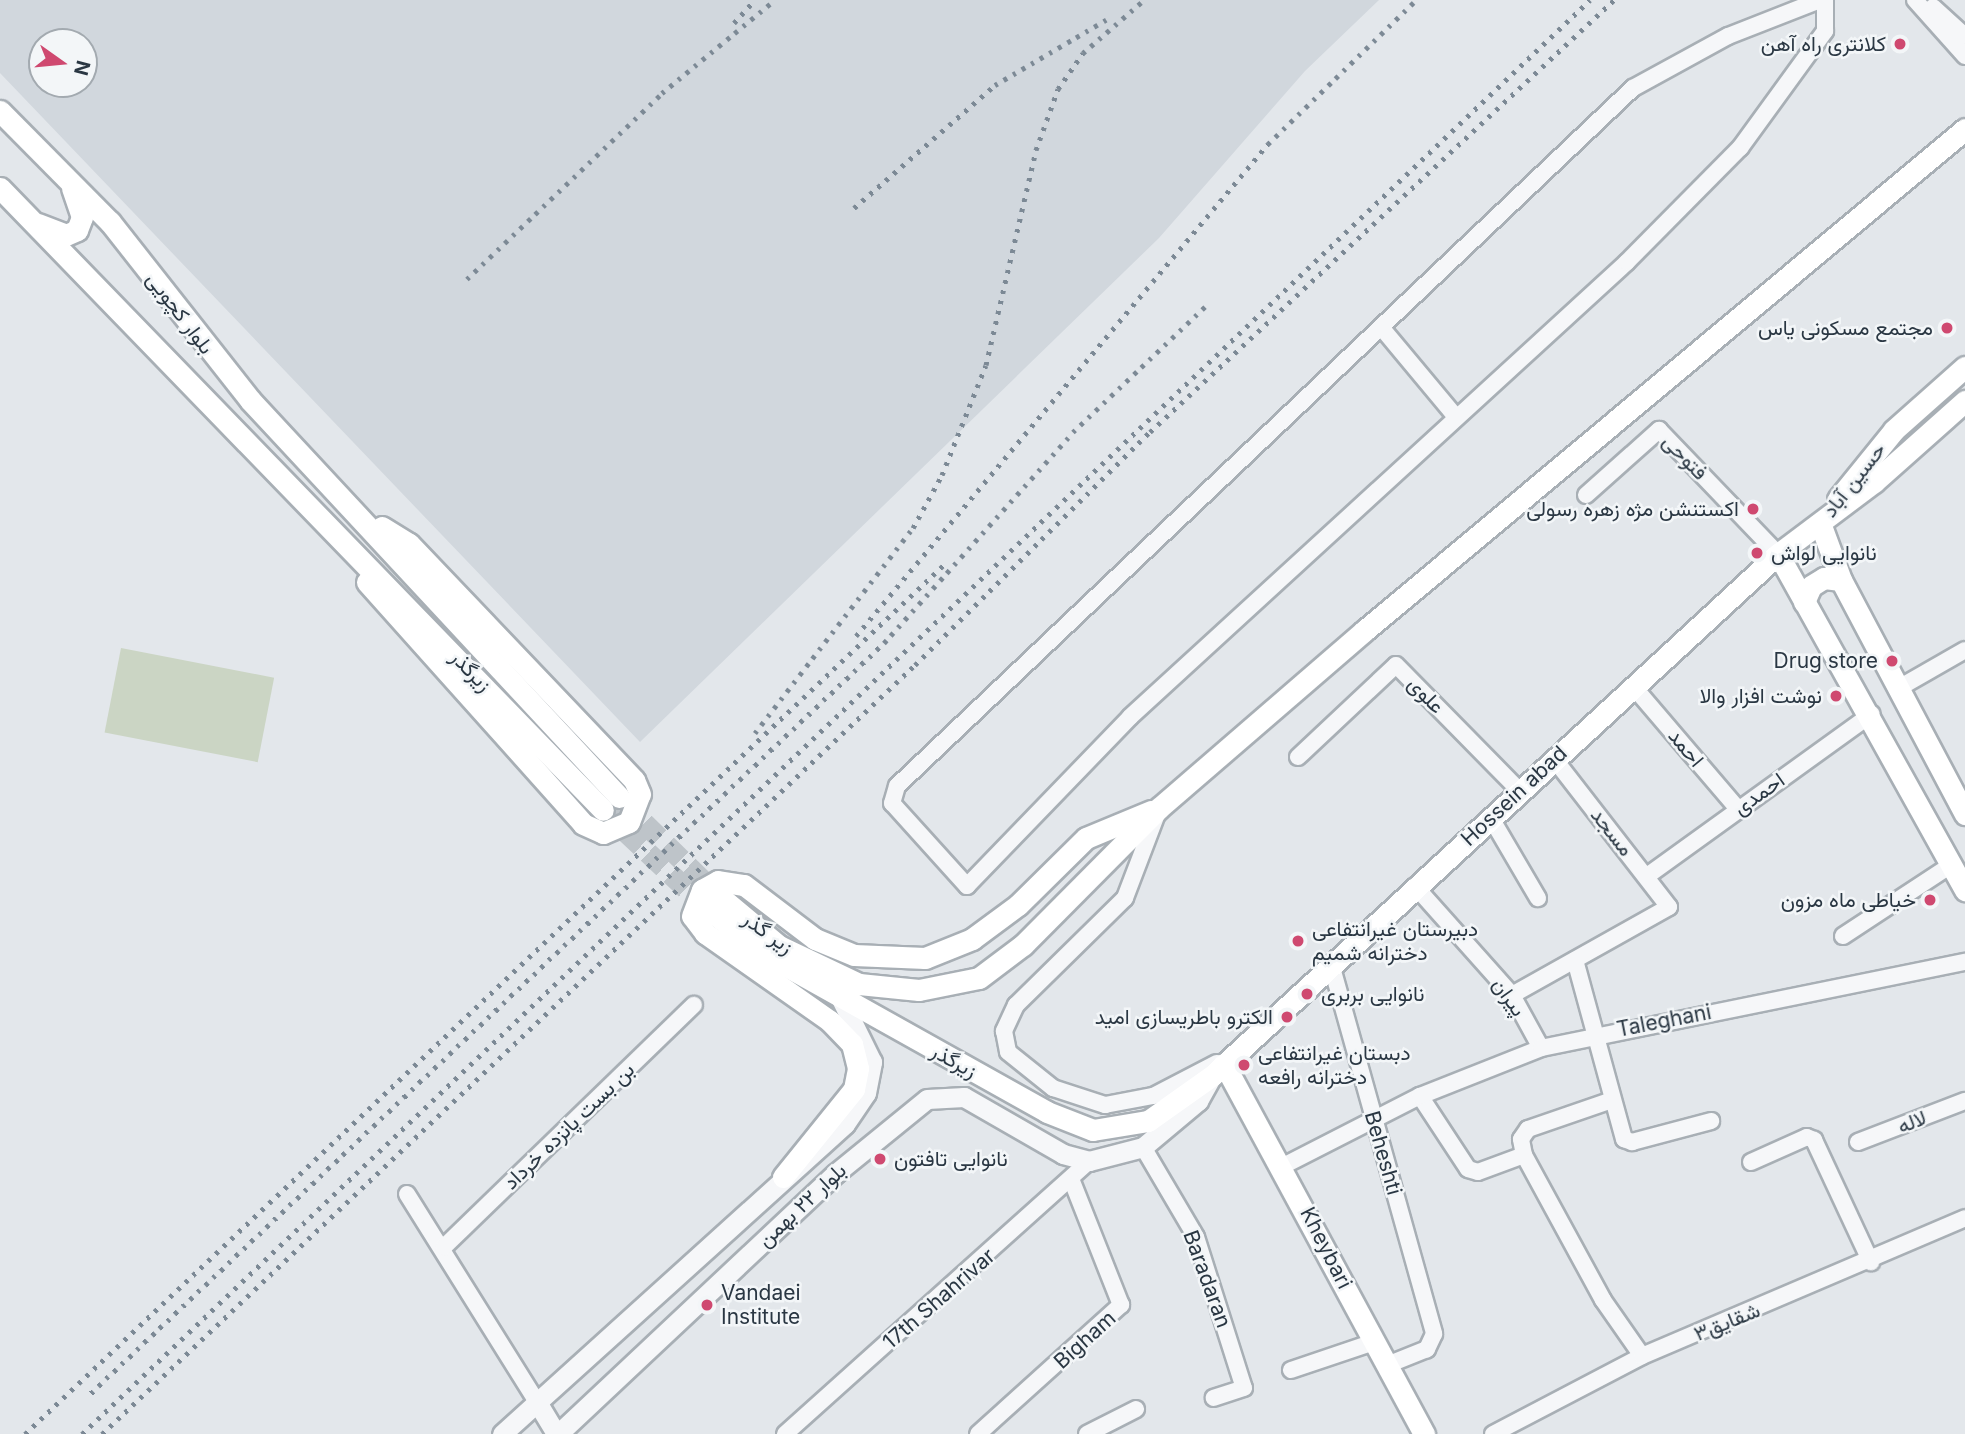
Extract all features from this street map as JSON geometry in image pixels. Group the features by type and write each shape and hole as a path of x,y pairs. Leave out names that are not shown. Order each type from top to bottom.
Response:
{"main road":[{"name":"بلوار کچویی","path":"0,111 133,249 181,319 250,400 361,515"},
{"path":"783,1177 854,1089 858,1068 852,1044 830,1021 705,933 692,916 702,890 718,881 744,885 815,939 854,955 925,958 972,939 1009,912 1086,838 1159,808 1964,125"},
{"path":"33,221 66,235 77,230 82,218 69,180"},
{"name":"بلوار کچویی","path":"0,188 338,532"},
{"name":"حسین آباد","path":"1820,523 1894,430 1965,367"},
{"name":"حسین آباد","path":"1820,523 1965,401"},
{"path":"338,532 363,578 583,824 603,833 629,822 639,804 634,780 409,544 361,515"},
{"name":"زیرگذر","path":"338,532 611,803 361,515"},
{"path":"1820,523 1841,580 1965,814"},
{"name":"Hossein abad","path":"1223,1064 1633,686 1779,554 1820,523"},
{"path":"1779,554 1804,602 1872,714 1965,890"},
{"path":"1804,602 1811,586 1824,578 1841,580"},
{"name":"زیر گذر","path":"712,901 779,946 859,984 919,990 979,978 1023,945 1159,808"},
{"name":"زیرگذر","path":"712,901 763,953 1047,1112 1093,1130 1148,1121 1223,1064"},
{"name":"Kheybari","path":"1223,1064 1283,1166 1424,1434"}],"street":[{"path":"1822,0 1825,31 1740,148 1456,417 1130,717 967,886 892,803 897,786 1633,88 1728,36 1822,0"},
{"path":"1916,0 1965,56"},
{"path":"1927,0 1965,36"},
{"path":"1381,327 1456,417"},
{"name":"فتوحی","path":"1586,495 1659,430 1779,554"},
{"path":"1897,689 1965,650"},
{"name":"علوی","path":"1298,757 1396,665 1520,791"},
{"name":"احمد","path":"1633,686 1738,809"},
{"name":"احمدی","path":"1647,876 1872,714"},
{"name":"مسجد","path":"1554,759 1669,907 1575,960"},
{"path":"1159,808 1125,898 1016,1005 1004,1031 1009,1052 1053,1088 1105,1105 1153,1096 1223,1064"},
{"path":"1491,818 1538,898"},
{"path":"1843,936 1951,864"},
{"name":"پیران","path":"1415,886 1512,995 1541,1048"},
{"path":"1512,995 1575,960 1592,1035 1627,1142 1711,1121"},
{"name":"Taleghani","path":"1283,1166 1420,1096 1541,1048 1592,1035 1965,962"},
{"name":"Beheshti","path":"1331,964 1432,1343 1387,1365"},
{"name":"بلوار ۲۲ بهمن","path":"502,1434 521,1427 537,1402 783,1177 845,1124 866,1093 872,1062 840,997"},
{"name":"بن بست پانزده خرداد","path":"444,1247 694,1005"},
{"path":"1089,1161 1143,1147 1198,1101 1223,1064"},
{"name":"بلوار ۲۲ بهمن","path":"557,1434 760,1243 901,1117 943,1094 964,1097 1063,1154 1089,1161"},
{"path":"1420,1096 1472,1171 1524,1155"},
{"path":"1612,1100 1528,1129 1521,1139 1524,1155 1603,1300 1642,1356"},
{"name":"لاله","path":"1858,1142 1965,1101"},
{"path":"1751,1163 1807,1137 1814,1140 1871,1262"},
{"name":"Baradaran","path":"1143,1147 1196,1237 1244,1388 1214,1398"},
{"name":"17th Shahrivar","path":"785,1434 1072,1181 1089,1161"},
{"name":"Bigham","path":"978,1434 1121,1305 1072,1181"},
{"path":"407,1194 444,1247 557,1434"},
{"path":"738,1218 760,1243"},
{"name":"شقایق۳","path":"1493,1434 1642,1356 1871,1262 1965,1218"},
{"path":"1291,1370 1374,1342"},
{"path":"1087,1434 1136,1409"}],"shaded area":[{"path":"0,0 1379,0 1305,71 1159,238 640,742 0,73"}],"green space":[{"path":"121,648 274,678 258,762 105,732"}],"tunnel":[{"path":"622,801 718,895"},
{"path":"603,810 707,908"}],"railway":[{"path":"734,23 755,0"},
{"path":"467,279 662,93 775,0"},
{"path":"755,733 913,528 942,475 986,365 1036,150 1058,89 1083,53 1144,0"},
{"path":"856,636 1268,144 1416,0"},
{"path":"82,1434 1590,0"},
{"path":"102,1434 915,665 1150,432 1614,0"},
{"path":"854,208 995,85 1111,17"},
{"path":"91,1393 884,643 1073,432 1206,306"},
{"path":"25,1434 948,561"}],"place":[{"name":"کلانتری راه آهن","path":"1900,44"},
{"name":"مجتمع مسکونی یاس","path":"1947,328"},
{"name":"اکستنشن مژه زهره رسولی","path":"1753,509"},
{"name":"نانوایی لواش","path":"1757,553"},
{"name":"Drug store","path":"1892,661"},
{"name":"نوشت افزار والا","path":"1836,696"},
{"name":"خیاطی ماه مزون","path":"1930,900"},
{"name":"دبیرستان غیرانتفاعی دخترانه شمیم","path":"1298,941"},
{"name":"نانوایی بربری","path":"1307,994"},
{"name":"الکترو باطریسازی امید","path":"1287,1017"},
{"name":"دبستان غیرانتفاعی دخترانه رافعه","path":"1244,1065"},
{"name":"نانوایی تافتون","path":"880,1159"},
{"name":"Vandaei Institute","path":"707,1305"}]}
